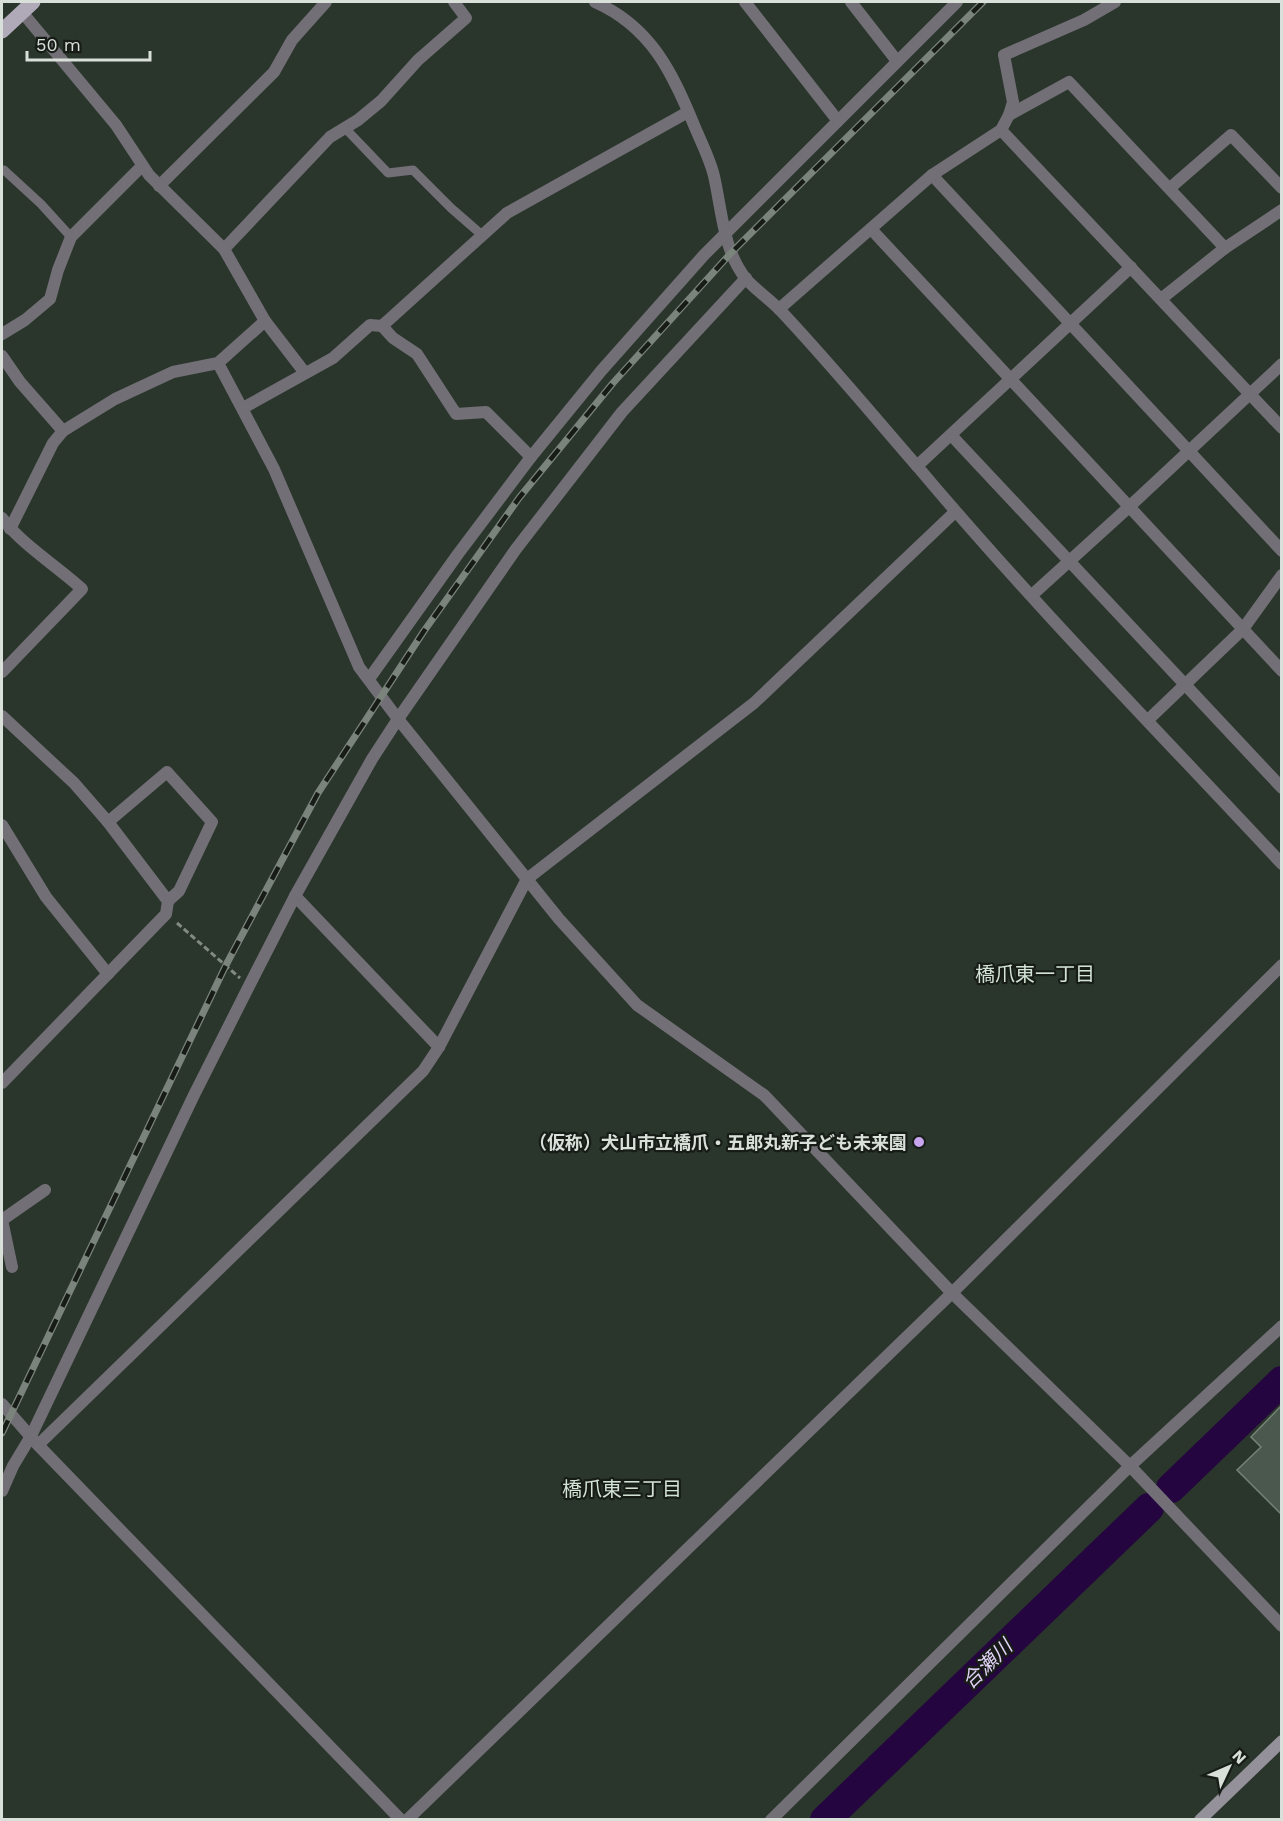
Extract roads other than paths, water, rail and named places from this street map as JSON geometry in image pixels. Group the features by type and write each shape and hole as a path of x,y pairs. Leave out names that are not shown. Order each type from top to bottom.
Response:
{"main road":[{"path":"2,31 33,2"}],"street":[{"path":"159,186 274,72 292,40 326,2"},
{"path":"224,249 330,138 358,120 381,101 418,60 466,18 454,2"},
{"path":"595,2 628,21 646,37 668,67 713,174 731,253 746,278 779,309 955,512 1281,864"},
{"path":"745,2 838,121"},
{"path":"851,2 897,61"},
{"path":"369,679 531,457 601,371 725,234 958,2"},
{"path":"779,309 932,175 1000,130 1009,115 1012,102 1004,55 1084,20 1115,2"},
{"path":"22,12 116,125 142,166 159,186 224,249 265,321 305,373"},
{"path":"1009,115 1069,82 1225,248"},
{"path":"382,326 507,213 688,112"},
{"path":"1000,130 1281,428"},
{"path":"1170,188 1230,135 1281,188"},
{"path":"2,334 25,320 50,299 71,237 142,166"},
{"path":"932,175 1281,550"},
{"path":"1161,299 1225,248 1281,210"},
{"path":"871,229 1281,671"},
{"path":"917,466 1131,267"},
{"path":"34,1441 249,986 295,896 372,759 516,549 622,412 746,278"},
{"path":"9,529 53,443 63,431 115,399 173,372 218,363 265,321"},
{"path":"243,408 333,358 370,325 382,326 393,338 417,354 456,414 486,412 531,457"},
{"path":"2,356 20,382 63,431"},
{"path":"218,363 283,489 360,667 398,719 559,919 637,1005 764,1095 952,1293 1130,1466 1281,1626"},
{"path":"1032,595 1281,364"},
{"path":"951,435 1281,788"},
{"path":"2,1491 13,1466 34,1441 423,1071 439,1047 527,879 754,703 955,512"},
{"path":"2,518 9,529 63,571 82,589 2,672"},
{"path":"1148,720 1242,629 1281,575"},
{"path":"2,716 74,783 108,822 167,908"},
{"path":"4,1076 108,974 167,908 178,891 212,822 167,772 108,822"},
{"path":"2,825 46,897 108,974"},
{"path":"295,896 439,1047"},
{"path":"406,1820 952,1293 1281,965"},
{"path":"12,1267 2,1220 45,1190"},
{"path":"771,1820 1130,1466 1281,1326"},
{"path":"2,1404 34,1441 401,1820"},
{"path":"1200,1820 1281,1740"}],"lane":[{"path":"344,128 388,173 413,170 482,235"},
{"path":"2,171 4,170 41,204 71,237"}],"waterway":[{"name":"合瀬川","path":"1171,1488 1282,1381"},
{"name":"合瀬川","path":"825,1820 1149,1508"}],"railway":[{"path":"2,1433 226,965 318,793 424,631 519,498 613,383 731,253 983,2"}],"place":[{"name":"（仮称）犬山市立橋爪・五郎丸新子ども未来園","path":"919,1142"}],"district":[{"name":"橋爪東一丁目","path":"1035,974"},
{"name":"橋爪東三丁目","path":"622,1489"}]}
